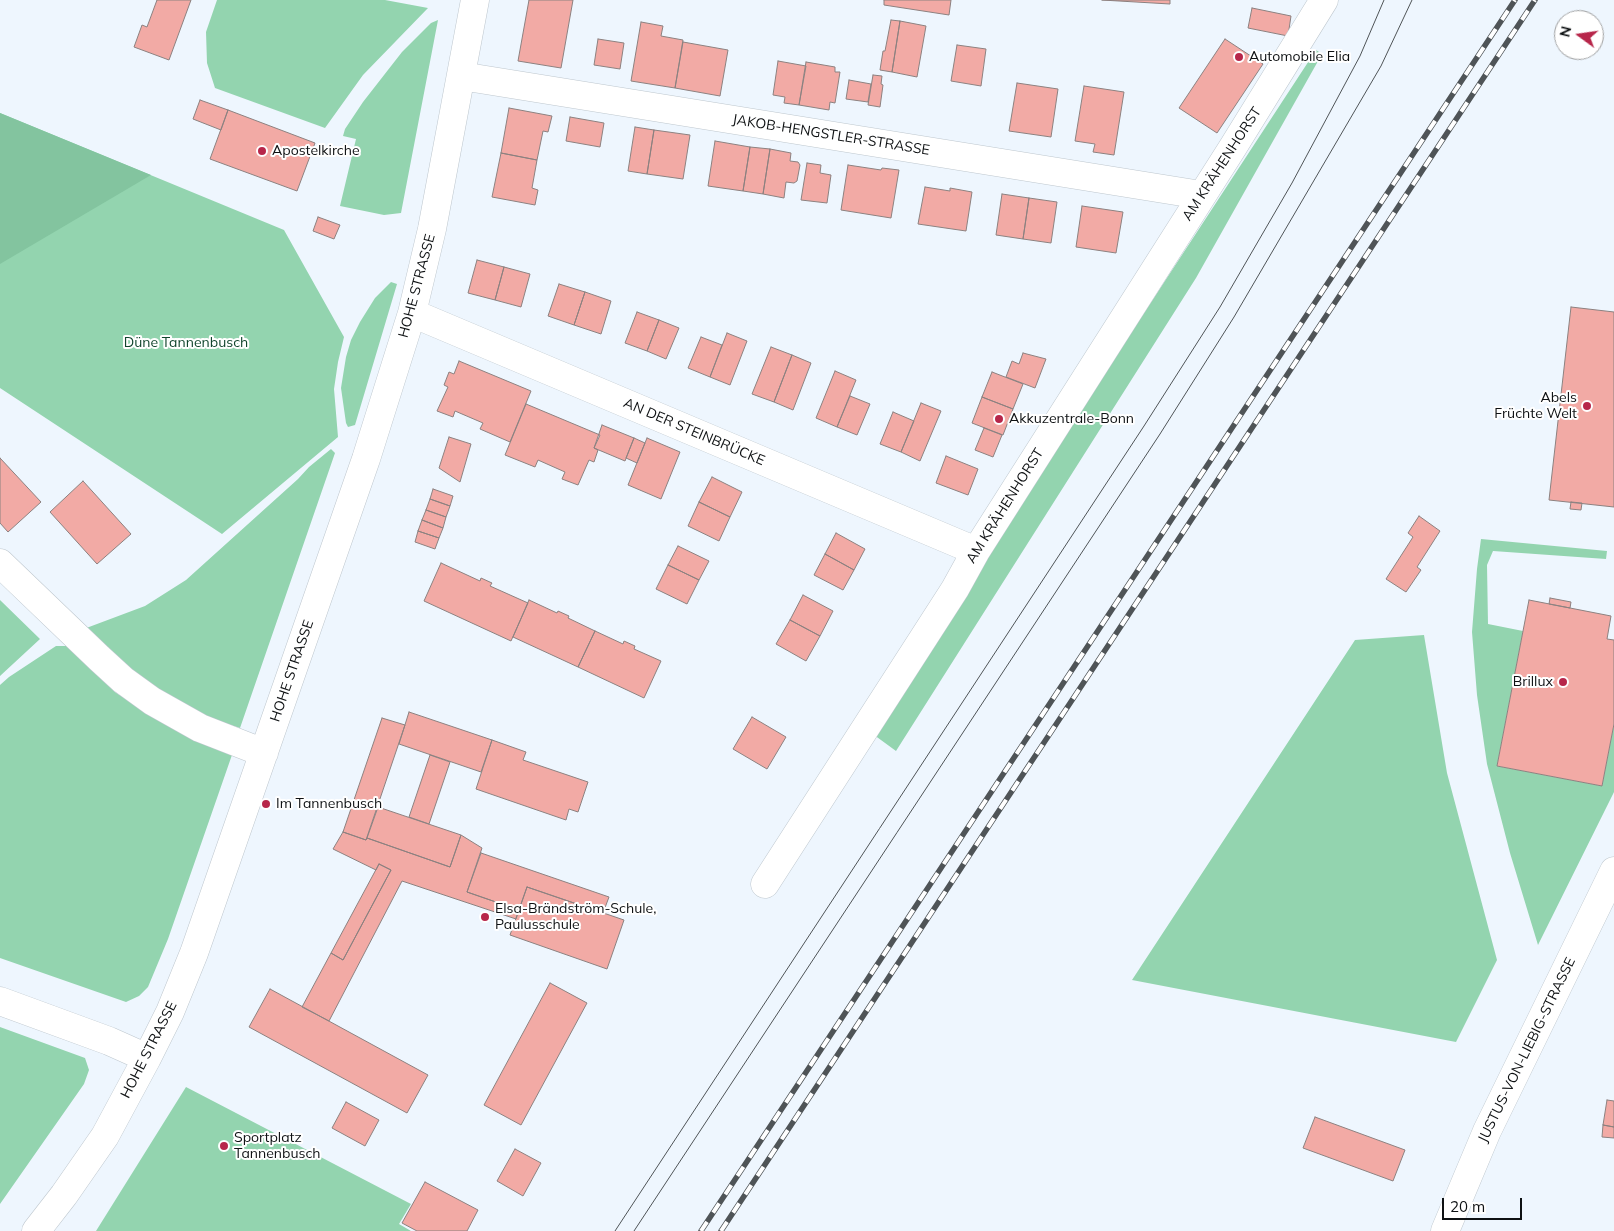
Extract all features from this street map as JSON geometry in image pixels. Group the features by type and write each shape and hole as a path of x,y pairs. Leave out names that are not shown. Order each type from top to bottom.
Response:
{"street":[{"name":"HOHE STRASSE","path":"36,1231 105,1136 170,1012 194,953 366,459 412,313 432,229 475,0"},
{"name":"AM KRÄHENHORST","path":"765,884 956,589 976,551 1233,147 1324,0"},
{"name":"JAKOB-HENGSTLER-STRASSE","path":"461,76 1201,195"},
{"name":"AN DER STEINBRÜCKE","path":"412,313 976,551"},
{"path":"0,564 105,664 152,701 200,728 264,753"},
{"name":"JUSTUS-VON-LIEBIG-STRASSE","path":"1445,1231 1487,1131 1614,871"},
{"path":"0,1001 109,1041 147,1058"}],"green space":[{"path":"217,0 385,0 428,8 363,75 325,128 215,88 207,63 206,32"},
{"path":"438,20 401,213 384,215 340,206 356,139 343,136 345,129 363,102 402,52 431,23"},
{"path":"1316,50 1322,54 1196,278 896,751 870,732"},
{"name":"Düne Tannenbusch","path":"0,113 284,230 344,337 334,389 338,437 222,534 0,388"},
{"path":"0,113 151,175 0,264"},
{"path":"391,282 397,284 355,425 348,427 341,388 351,340 375,298"},
{"path":"331,449 335,453 240,728 197,715 158,697 81,630 145,606 186,580"},
{"path":"1481,539 1607,551 1606,559 1493,551 1487,565 1488,624 1523,631 1497,766 1602,786 1614,724 1614,792 1538,945 1510,853 1487,764 1477,695 1472,632"},
{"path":"0,600 40,639 0,676"},
{"path":"1424,635 1447,773 1497,960 1456,1042 1132,980 1355,640"},
{"path":"56,646 67,646 115,692 165,724 233,752 168,939 148,987 139,996 126,1002 0,958 0,685"},
{"path":"0,1027 85,1058 89,1070 84,1084 0,1204"},
{"name":"Sportplatz Tannenbusch","path":"186,1087 411,1204 399,1224 411,1231 96,1231"}],"building":[{"path":"157,0 191,0 169,60 134,47 142,25 147,27"},
{"path":"529,0 573,0 561,68 518,61"},
{"path":"884,0 951,0 949,15 884,5"},
{"path":"1102,0 1170,0 1170,4"},
{"path":"1252,8 1291,16 1288,36 1248,28"},
{"path":"891,20 900,21 892,72 880,70"},
{"path":"900,21 926,26 917,77 892,72"},
{"path":"641,22 663,26 661,36 683,40 675,88 631,81"},
{"path":"598,39 624,43 620,69 594,65"},
{"path":"1225,39 1263,64 1217,133 1179,108"},
{"path":"683,42 728,50 720,96 675,88"},
{"path":"957,45 986,49 981,86 951,81"},
{"path":"778,61 806,66 799,105 784,103 785,97 773,95"},
{"path":"806,62 835,67 835,72 840,72 835,103 830,102 829,110 799,105"},
{"path":"873,75 882,76 881,84 883,85 880,107 868,105"},
{"path":"849,80 871,84 868,102 846,99"},
{"path":"1017,83 1058,89 1051,137 1009,131"},
{"path":"1084,86 1124,92 1114,155 1093,152 1095,144 1075,141"},
{"path":"200,100 228,110 221,130 193,119"},
{"path":"509,108 552,116 548,132 543,131 537,160 501,153"},
{"name":"Apostelkirche","path":"228,110 315,143 297,191 210,159"},
{"path":"570,117 604,123 600,147 566,141"},
{"path":"635,127 654,130 647,174 628,171"},
{"path":"654,130 690,135 683,179 647,174"},
{"path":"715,141 750,147 743,191 708,186"},
{"path":"750,147 770,149 763,194 743,191"},
{"path":"770,149 791,153 790,161 798,162 800,165 797,181 794,183 786,182 784,198 763,194"},
{"path":"501,153 537,160 532,188 538,190 535,205 492,197"},
{"path":"807,163 821,165 820,173 831,175 827,203 801,200"},
{"path":"848,165 881,170 882,168 899,170 891,218 841,210"},
{"path":"925,187 950,191 950,188 972,192 966,231 918,224"},
{"path":"1002,194 1029,198 1023,239 996,235"},
{"path":"1029,198 1057,202 1051,243 1023,239"},
{"path":"1082,206 1123,212 1116,253 1076,247"},
{"path":"318,217 340,225 334,239 313,231"},
{"path":"477,260 504,267 495,300 468,293"},
{"path":"504,267 530,274 521,307 495,300"},
{"path":"559,284 585,292 574,325 548,316"},
{"path":"585,292 611,301 601,334 574,325"},
{"name":"Abels Früchte Welt","path":"1571,307 1614,312 1614,507 1549,500"},
{"path":"637,312 659,320 647,351 625,343"},
{"path":"659,320 679,328 666,359 647,351"},
{"path":"727,333 747,341 730,385 710,377"},
{"path":"701,337 722,345 710,377 688,368"},
{"path":"771,347 792,355 774,402 752,394"},
{"path":"1023,353 1046,359 1035,388 1006,377 1012,361 1019,364"},
{"path":"792,355 811,363 793,410 774,402"},
{"path":"459,361 531,391 510,442 480,429 483,423 455,411 453,417 437,411 448,387 444,385 449,372 454,374"},
{"path":"835,371 856,380 837,427 816,418"},
{"path":"992,372 1023,384 1013,409 982,397"},
{"path":"850,396 870,404 857,435 837,427"},
{"path":"982,397 1013,409 1003,435 972,423"},
{"path":"921,403 941,411 920,461 901,452"},
{"path":"526,404 600,435 594,448 598,450 594,462 589,460 578,485 562,479 565,472 538,460 535,467 505,455"},
{"path":"893,412 914,421 901,452 880,444"},
{"path":"602,425 634,438 625,461 594,448"},
{"path":"984,428 1002,435 993,457 975,450"},
{"path":"449,437 471,444 460,482 439,468"},
{"path":"634,438 645,443 637,463 626,458"},
{"path":"647,438 680,452 661,499 628,485"},
{"path":"946,456 978,469 968,495 936,483"},
{"path":"0,458 41,502 8,532 0,523"},
{"path":"712,477 742,492 730,517 699,502"},
{"path":"83,481 131,534 97,564 50,512"},
{"path":"433,489 453,496 450,506 430,499"},
{"path":"430,499 450,506 446,517 426,510"},
{"path":"699,502 730,517 719,541 688,526"},
{"path":"1571,502 1582,503 1581,510 1570,509"},
{"path":"426,510 446,517 443,528 422,520"},
{"path":"1419,516 1440,531 1417,567 1421,570 1406,592 1386,579 1413,537 1408,533"},
{"path":"422,520 443,528 439,538 418,531"},
{"path":"418,531 439,538 435,549 415,542"},
{"path":"836,533 865,549 854,570 825,554"},
{"path":"678,546 709,561 699,580 668,565"},
{"path":"825,554 854,570 843,590 814,575"},
{"path":"441,563 480,581 481,578 492,583 490,586 528,603 511,641 424,601"},
{"path":"668,565 699,580 687,604 656,589"},
{"path":"803,595 833,611 820,636 790,620"},
{"path":"1550,598 1571,602 1570,608 1549,604"},
{"path":"529,600 557,613 558,611 569,616 568,618 595,631 578,667 513,637"},
{"name":"Brillux","path":"1529,600 1611,616 1607,639 1614,640 1614,724 1602,786 1497,766"},
{"path":"790,620 820,636 806,661 776,644"},
{"path":"595,631 623,644 624,641 635,646 634,649 661,661 644,698 578,667"},
{"path":"409,712 492,740 481,772 399,744"},
{"path":"752,717 786,737 767,769 733,749"},
{"path":"382,718 405,725 366,840 343,832"},
{"path":"492,740 526,752 523,760 588,782 578,812 569,809 566,820 476,789"},
{"path":"430,755 450,762 429,824 409,817"},
{"path":"378,807 461,835 450,867 367,838"},
{"path":"343,832 366,840 367,838 450,867 461,835 482,848 467,892 519,910 516,919 402,881 329,1021 302,1007 331,953 343,960 391,870 379,864 376,870 333,849"},
{"path":"481,853 609,897 603,913 527,887 519,910 467,892"},
{"path":"379,864 391,870 343,960 331,953"},
{"path":"527,887 624,920 607,969 510,935"},
{"path":"550,983 587,1003 521,1125 484,1105"},
{"path":"270,989 428,1075 407,1113 249,1027"},
{"path":"1607,1100 1614,1101 1614,1127 1603,1125"},
{"path":"346,1102 379,1120 365,1146 332,1128"},
{"path":"1315,1117 1405,1150 1393,1181 1303,1148"},
{"path":"1603,1125 1614,1127 1614,1138 1602,1137"},
{"path":"515,1149 541,1163 523,1196 497,1181"},
{"path":"425,1182 478,1210 467,1231 417,1231 402,1223"}],"tram line":[{"path":"615,1231 1144,426 1220,307 1292,183 1360,56 1384,0"},
{"path":"634,1231 1160,434 1234,317 1381,66 1412,0"}],"railway":[{"path":"701,1231 1515,0"},
{"path":"721,1231 1535,0"}],"place":[{"name":"Automobile Elia","path":"1239,57"},
{"name":"Apostelkirche","path":"262,151"},
{"name":"Abels Früchte Welt","path":"1587,406"},
{"name":"Akkuzentrale-Bonn","path":"999,419"},
{"name":"Brillux","path":"1563,682"},
{"name":"Im Tannenbusch","path":"266,804"},
{"name":"Elsa-Brändström-Schule, Paulusschule","path":"485,917"},
{"name":"Sportplatz Tannenbusch","path":"224,1146"}]}
